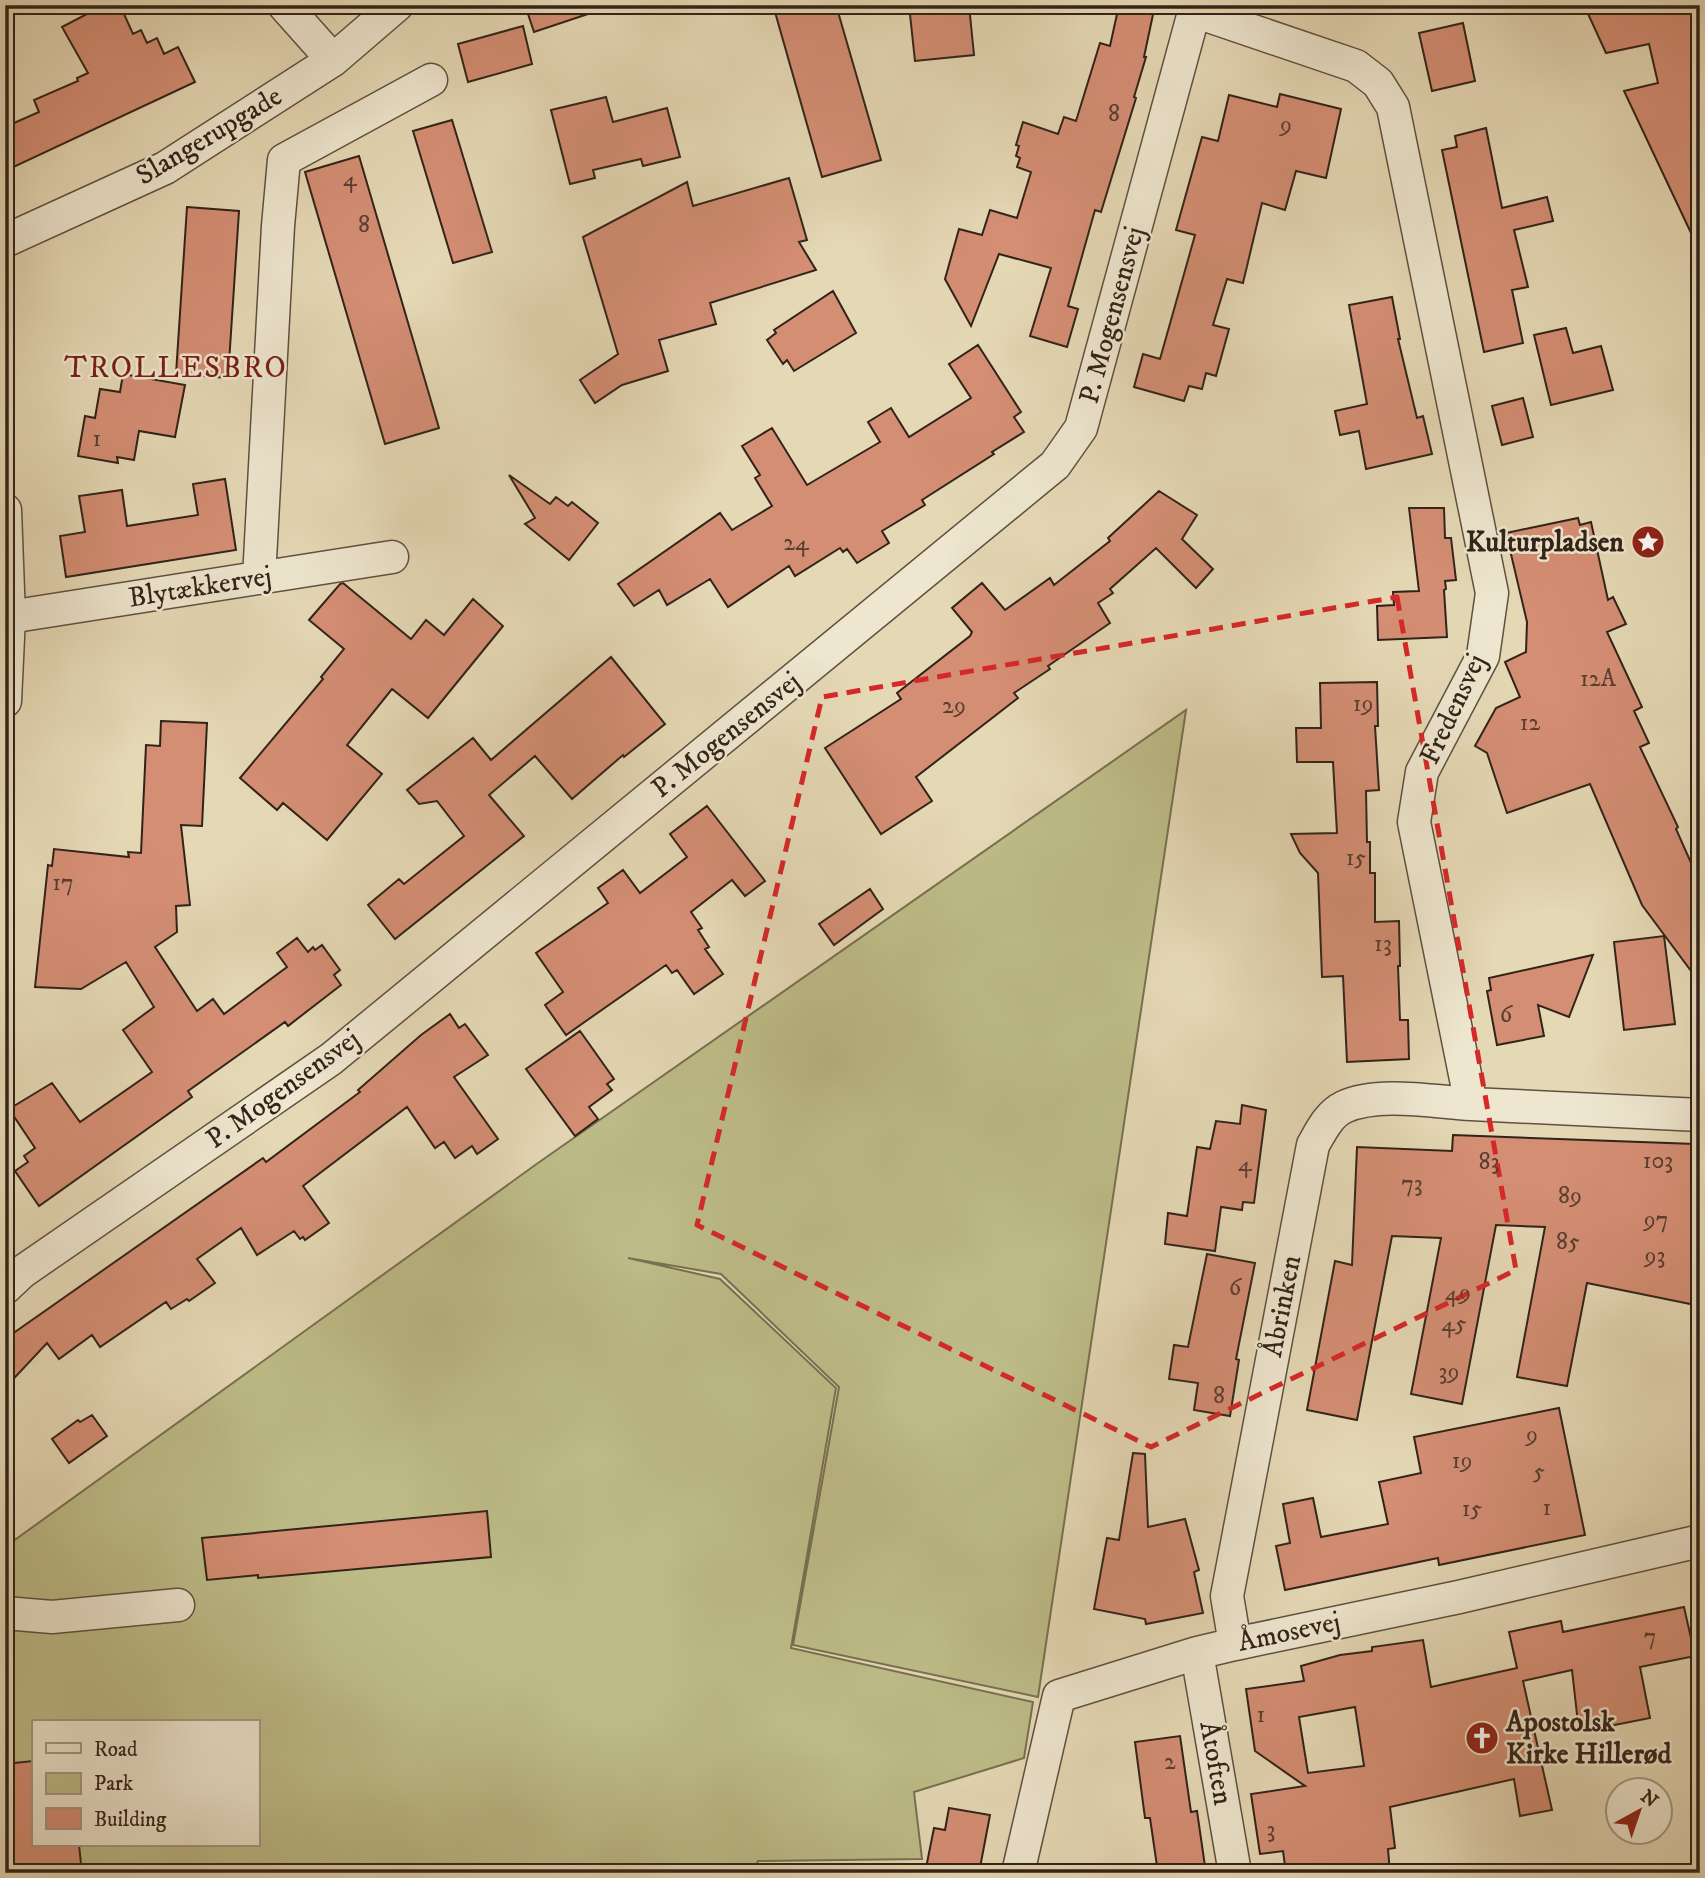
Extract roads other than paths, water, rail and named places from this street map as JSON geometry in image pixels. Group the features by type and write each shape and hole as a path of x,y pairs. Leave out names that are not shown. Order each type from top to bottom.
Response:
{"street":[{"path":"284,5 333,60"},
{"name":"Slangerupgade","path":"5,241 165,168 333,60 397,5"},
{"name":"Fredensvej","path":"1195,8 1356,66 1378,83 1393,107 1492,593 1483,656 1422,772 1414,822 1471,1104"},
{"name":"P. Mogensensvej","path":"5,1288 22,1272 331,1059 1055,466 1081,428 1195,8"},
{"path":"259,578 284,160 431,80"},
{"path":"5,510 9,617 5,701"},
{"name":"Blytækkervej","path":"9,617 392,557"},
{"name":"Åbrinken","path":"1234,1644 1227,1596 1313,1145 1325,1123 1343,1107 1374,1098 1471,1104"},
{"path":"1471,1104 1700,1115"},
{"name":"Åmosevej","path":"1018,1873 1059,1696 1234,1644 1459,1597 1656,1549 1700,1541"},
{"path":"5,1613 52,1617 178,1605"},
{"name":"Åtoften","path":"1197,1653 1235,1873"}],"place":[{"name":"Kulturpladsen","path":"1648,542"},
{"name":"Apostolsk Kirke Hillerød","path":"1482,1738"}],"district":[{"name":"TROLLESBRO","path":"176,368"}]}
